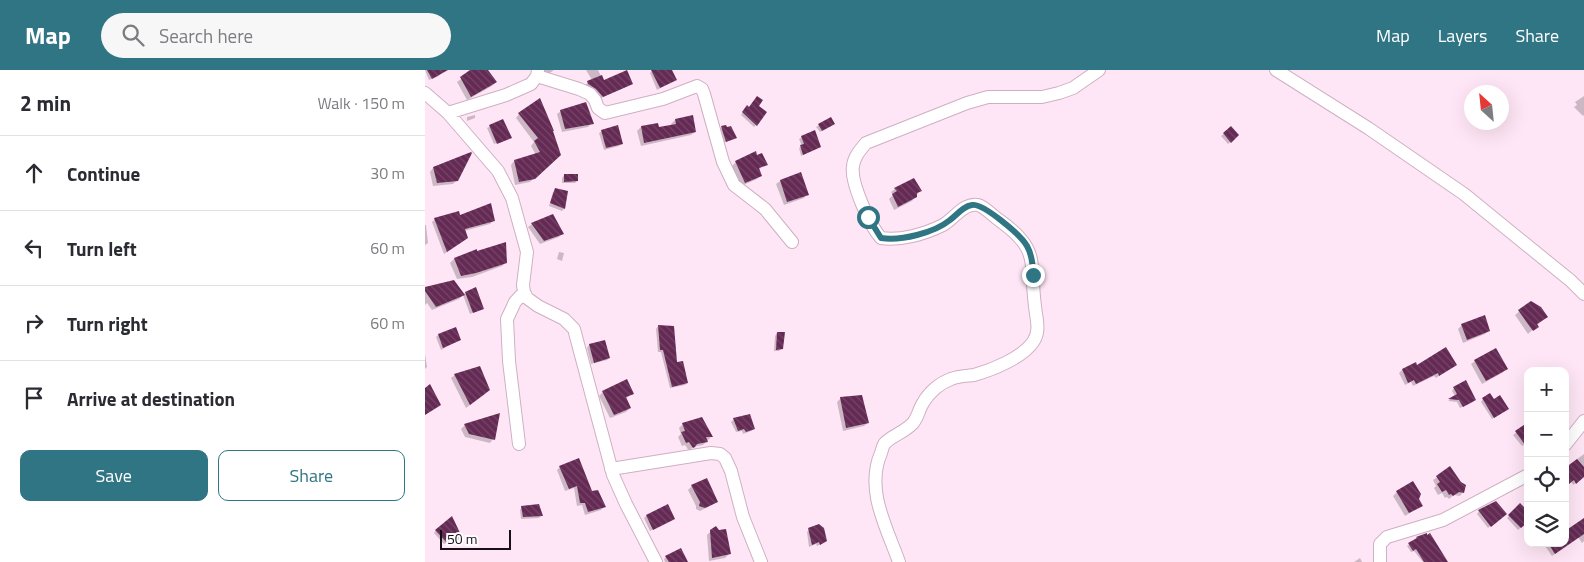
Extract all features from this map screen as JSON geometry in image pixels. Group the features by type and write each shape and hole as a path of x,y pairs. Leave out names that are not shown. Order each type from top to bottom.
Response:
{"street":[{"path":"899,562 884,525 876,492 875,475 885,443 906,430 914,422 923,402 936,387 953,378 973,375 1005,363 1033,343 1037,332 1033,262 1026,245 1013,230 980,206 972,205 965,208 951,219 933,229 899,239 881,238 873,226 853,180 853,164 858,152 866,143 888,133 988,97 1042,97 1059,93 1073,88 1099,70"},
{"path":"1276,70 1368,128 1464,194 1584,294"},
{"path":"448,113 506,95 531,84 537,73 590,94 598,108 605,112 663,99 697,86 702,89 704,94 723,162 734,185 765,209 791,242"},
{"path":"425,93 448,113 498,171 512,198 527,252 523,285 524,292 527,298 538,306 564,319 574,329 611,469 626,504 656,562"},
{"path":"519,444 509,360 507,319 515,302 524,292"},
{"path":"1569,440 1584,420"},
{"path":"611,469 711,453 720,454 725,458 731,471 743,517 761,562"},
{"path":"1380,562 1380,544 1387,537 1443,520 1524,477"}],"building":[{"path":"427,70 448,70 432,79"},
{"path":"470,70 488,70 497,82 471,97 460,77"},
{"path":"627,70 633,84 603,97 587,81 602,75 604,80"},
{"path":"651,70 672,70 677,80 660,88"},
{"path":"757,96 763,100 759,106 767,112 757,126 742,112 747,105 749,107"},
{"path":"540,98 554,131 561,155 535,179 519,182 514,160 540,152 534,141 538,138 518,113"},
{"path":"586,102 594,124 565,129 560,110"},
{"path":"693,115 696,132 644,143 641,126 658,123 659,127 676,124 675,119"},
{"path":"831,117 835,124 822,131 818,124"},
{"path":"503,119 512,138 497,144 489,125"},
{"path":"618,125 623,144 606,148 601,130"},
{"path":"726,125 727,127 731,126 737,138 726,142 721,126"},
{"path":"1231,126 1239,135 1231,143 1223,133"},
{"path":"815,130 821,147 803,155 800,145 804,144 801,136"},
{"path":"756,151 757,155 762,153 768,165 759,168 762,176 745,183 735,161"},
{"path":"471,152 458,181 437,183 433,167"},
{"path":"801,172 809,195 787,202 780,180"},
{"path":"564,174 578,174 578,181 564,182"},
{"path":"914,178 922,191 917,193 917,197 898,207 892,194 897,191 894,188"},
{"path":"555,188 568,191 565,209 550,203"},
{"path":"491,203 495,221 465,229 468,238 447,252 434,218 459,211 460,215"},
{"path":"553,214 564,234 544,241 531,223"},
{"path":"506,242 507,263 461,276 454,258 477,249 477,251"},
{"path":"454,280 465,295 436,307 425,291 425,287"},
{"path":"476,287 484,309 473,313 465,292"},
{"path":"1531,301 1541,307 1548,317 1537,324 1539,327 1533,331 1518,310"},
{"path":"1485,315 1490,331 1467,340 1461,324"},
{"path":"658,325 674,326 677,362 683,361 688,383 672,387 663,350 660,350"},
{"path":"456,327 461,340 443,348 438,334"},
{"path":"777,332 785,332 783,349 776,350"},
{"path":"605,340 610,358 594,363 589,344"},
{"path":"1446,347 1457,365 1439,376 1438,373 1416,384 1414,380 1408,383 1402,369 1416,362 1417,365"},
{"path":"1496,348 1508,369 1486,381 1474,360"},
{"path":"480,366 490,390 470,405 454,374"},
{"path":"627,379 634,394 626,397 631,408 614,415 602,391"},
{"path":"1466,380 1476,400 1463,407 1459,400 1448,399 1457,394 1453,387"},
{"path":"430,384 441,405 425,415 425,388"},
{"path":"1490,393 1494,399 1500,395 1509,409 1494,418 1482,398"},
{"path":"862,395 869,423 846,428 840,397"},
{"path":"500,413 495,440 469,434 464,424"},
{"path":"750,414 755,429 746,432 744,429 738,431 733,418"},
{"path":"702,417 713,437 706,437 708,442 697,444 693,448 689,442 686,443 681,432 685,431 682,423"},
{"path":"1524,425 1524,443 1515,431"},
{"path":"579,458 592,491 598,490 606,507 588,512 585,503 580,503 577,486 569,489 559,466"},
{"path":"1577,459 1584,467 1584,477 1576,484 1574,480 1569,484 1569,465"},
{"path":"1450,466 1461,482 1466,485 1464,493 1459,492 1453,496 1449,495 1446,490 1442,492 1437,484 1440,482 1436,476"},
{"path":"707,478 718,502 705,508 699,506 700,502 691,485"},
{"path":"1413,481 1421,494 1419,499 1423,506 1409,513 1396,491"},
{"path":"1496,501 1507,514 1491,527 1478,510"},
{"path":"1520,503 1524,507 1524,525 1521,528 1508,515"},
{"path":"539,504 543,516 523,517 521,506"},
{"path":"668,504 675,519 653,530 646,515"},
{"path":"452,516 462,537 447,543 435,530"},
{"path":"1584,518 1584,534 1569,544 1569,528"},
{"path":"819,524 824,528 827,541 820,545 819,542 812,545 808,528"},
{"path":"716,526 719,530 726,529 731,554 712,558 710,530"},
{"path":"1427,533 1427,535 1430,533 1448,562 1424,562 1416,549 1413,551 1408,543 1416,537"},
{"path":"1551,547 1565,547 1555,554"},
{"path":"681,548 688,562 669,562 665,556"}],"route":[{"path":"868,217 881,238 899,239 944,224 957,213 972,205 980,206 1013,230 1026,245 1033,262 1033,275"}]}
